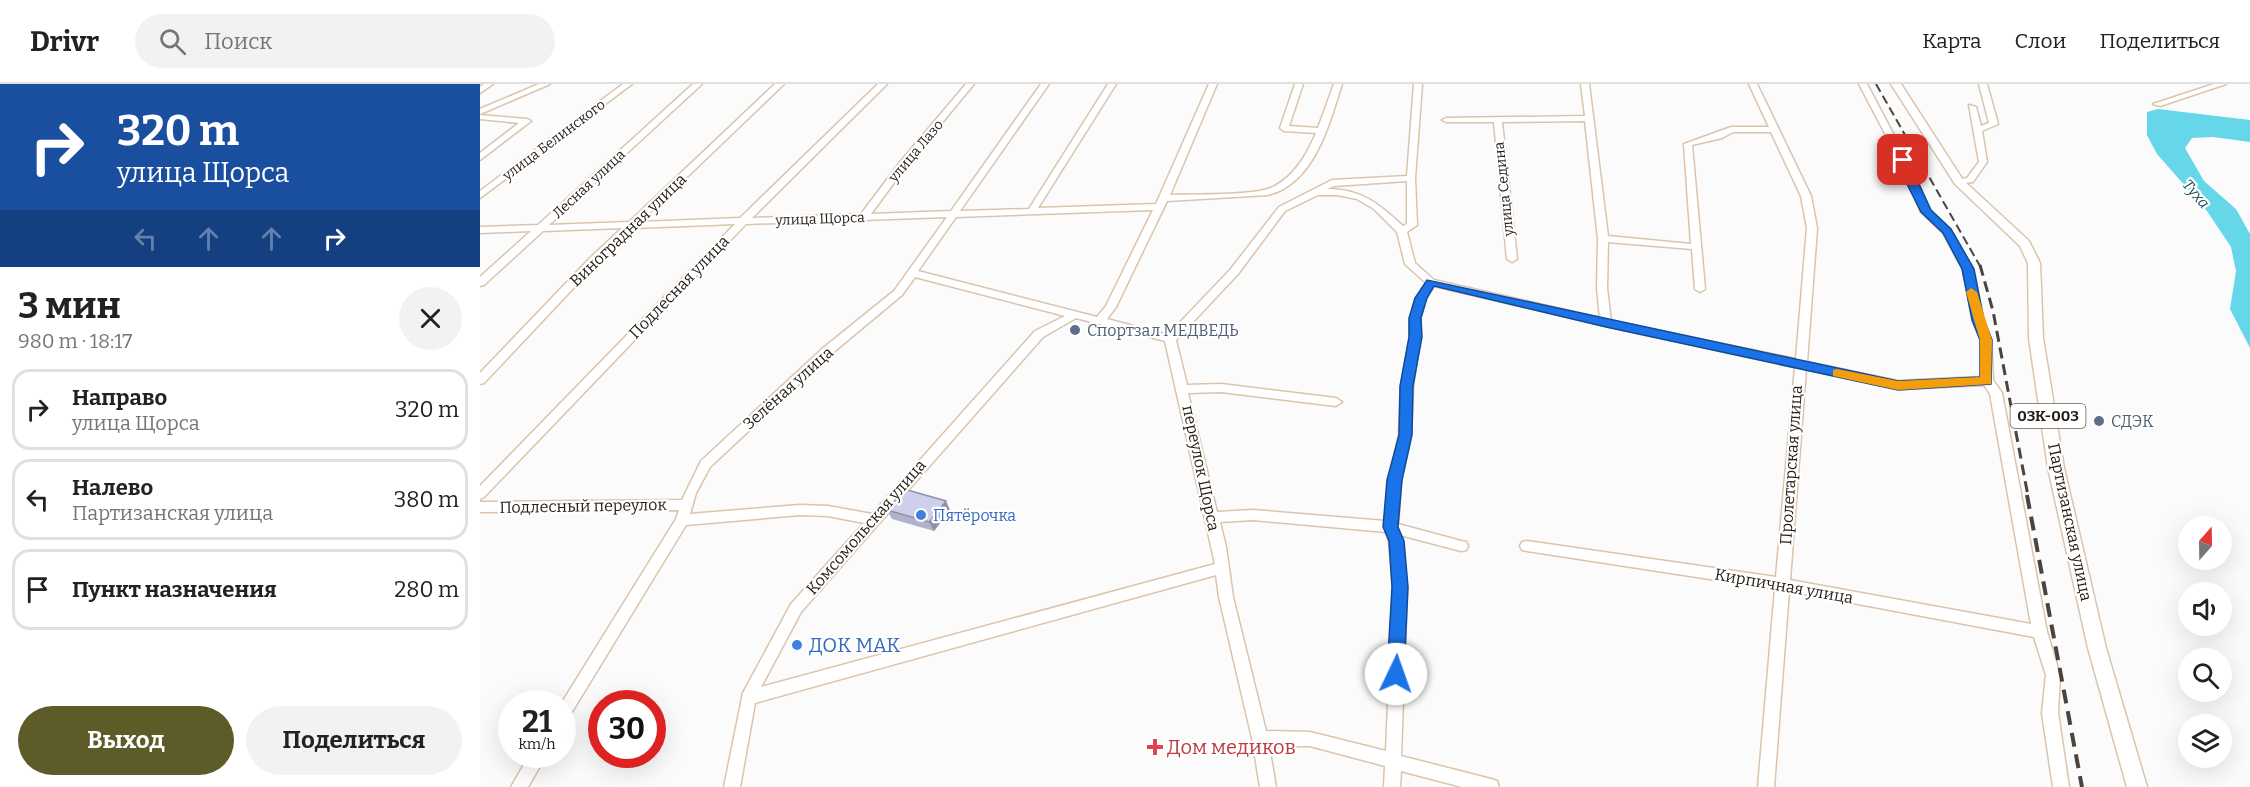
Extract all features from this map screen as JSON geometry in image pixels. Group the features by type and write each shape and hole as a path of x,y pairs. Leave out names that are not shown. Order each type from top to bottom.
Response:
{"main road":[{"name":"Партизанская улица","path":"1896,84 1959,182 2025,244 2034,263 2036,338 2056,468 2097,648 2137,787"}],"street":[{"path":"480,91 489,84"},
{"path":"480,112 546,84"},
{"name":"улица Белинского","path":"483,191 628,84"},
{"name":"Лесная улица","path":"480,283 698,84"},
{"name":"Виноградная улица","path":"480,380 594,260 780,84"},
{"name":"Подлесная улица","path":"480,494 742,222 884,84"},
{"name":"улица Лазо","path":"863,218 904,163 970,84"},
{"name":"Зелёная улица","path":"576,692 682,520 686,505 705,464 826,352 898,293 1045,84"},
{"path":"1032,211 1112,84"},
{"path":"1100,321 1111,307 1162,203 1213,84"},
{"path":"1299,84 1284,128 1322,131 1338,84"},
{"path":"1402,231 1412,225 1411,178 1418,84"},
{"path":"1585,84 1603,239 1602,288 1606,323"},
{"name":"Пролетарская улица","path":"1753,84 1800,182 1810,210 1812,228 1766,787"},
{"path":"1863,84 1903,160 1906,172 1926,212 1947,231 1968,269 1978,320 1986,340 1987,381 1996,393 2040,632 2053,675 2050,712 2061,787"},
{"path":"1978,130 1994,124 1983,84"},
{"path":"2157,104 2223,84"},
{"path":"1959,182 1970,180 1983,162 1972,107"},
{"path":"480,117 526,121 480,157"},
{"path":"1446,120 1589,118"},
{"name":"улица Седина","path":"1498,119 1512,259"},
{"path":"1700,289 1688,144 1719,136 1731,130 1773,129"},
{"name":"улица Щорса","path":"480,230 635,223 954,215 1162,203 1274,191 1291,178 1317,144 1322,131"},
{"path":"912,273 1170,339 1234,272 1282,209 1332,183 1411,178"},
{"path":"1316,192 1337,192 1359,197 1377,207 1402,231 1410,264 1431,282 1799,366 1898,385 1987,381"},
{"path":"1603,239 1697,247"},
{"path":"1392,787 1391,762 1400,587 1396,541 1391,527 1395,480 1405,435 1407,386 1415,337 1415,318 1421,298 1431,282"},
{"name":"Комсомольская улица","path":"732,787 748,698 796,608 1038,334 1052,324 1074,315"},
{"name":"переулок Щорса","path":"1170,339 1184,389 1221,568 1260,738 1268,787"},
{"path":"1184,389 1221,388 1336,402"},
{"name":"Подлесный переулок","path":"480,507 686,505"},
{"path":"682,520 800,510 828,511 873,519"},
{"path":"1211,518 1253,515 1391,527 1461,546"},
{"name":"Кирпичная улица","path":"1527,546 1783,584 2040,632"},
{"path":"748,698 1221,568"},
{"path":"1260,738 1310,739 1491,787"},
{"path":"519,787 531,768"}],"water":[{"name":"Туха","path":"2158,109 2250,120 2250,142 2213,137 2192,138 2185,148 2204,181 2236,209 2250,234 2250,348 2230,309 2236,271 2231,247 2207,211 2157,154 2147,135 2147,112"}],"building":[{"path":"904,489 946,501 929,522 887,510"}],"railway":[{"path":"1876,84 1980,266"},
{"path":"1980,265 1993,311 2028,496"},
{"path":"2027,495 2082,787"}],"slow traffic":[{"path":"1837,373 1898,385 1987,381 1989,368 1986,340 1971,292"}],"place":[{"name":"Спортзал МЕДВЕДЬ","path":"1075,330"},
{"name":"СДЭК","path":"2099,421"},
{"name":"Пятёрочка","path":"921,515"},
{"name":"ДОК МАК","path":"797,645"},
{"name":"Дом медиков","path":"1155,747"}],"route":[{"path":"1396,674 1400,587 1396,541 1391,527 1395,480 1405,435 1407,386 1415,337 1415,318 1421,298 1431,282 1799,366 1898,385 1987,381 1989,368 1986,340 1978,320 1968,269 1947,231 1926,212 1906,172 1903,160"}]}
